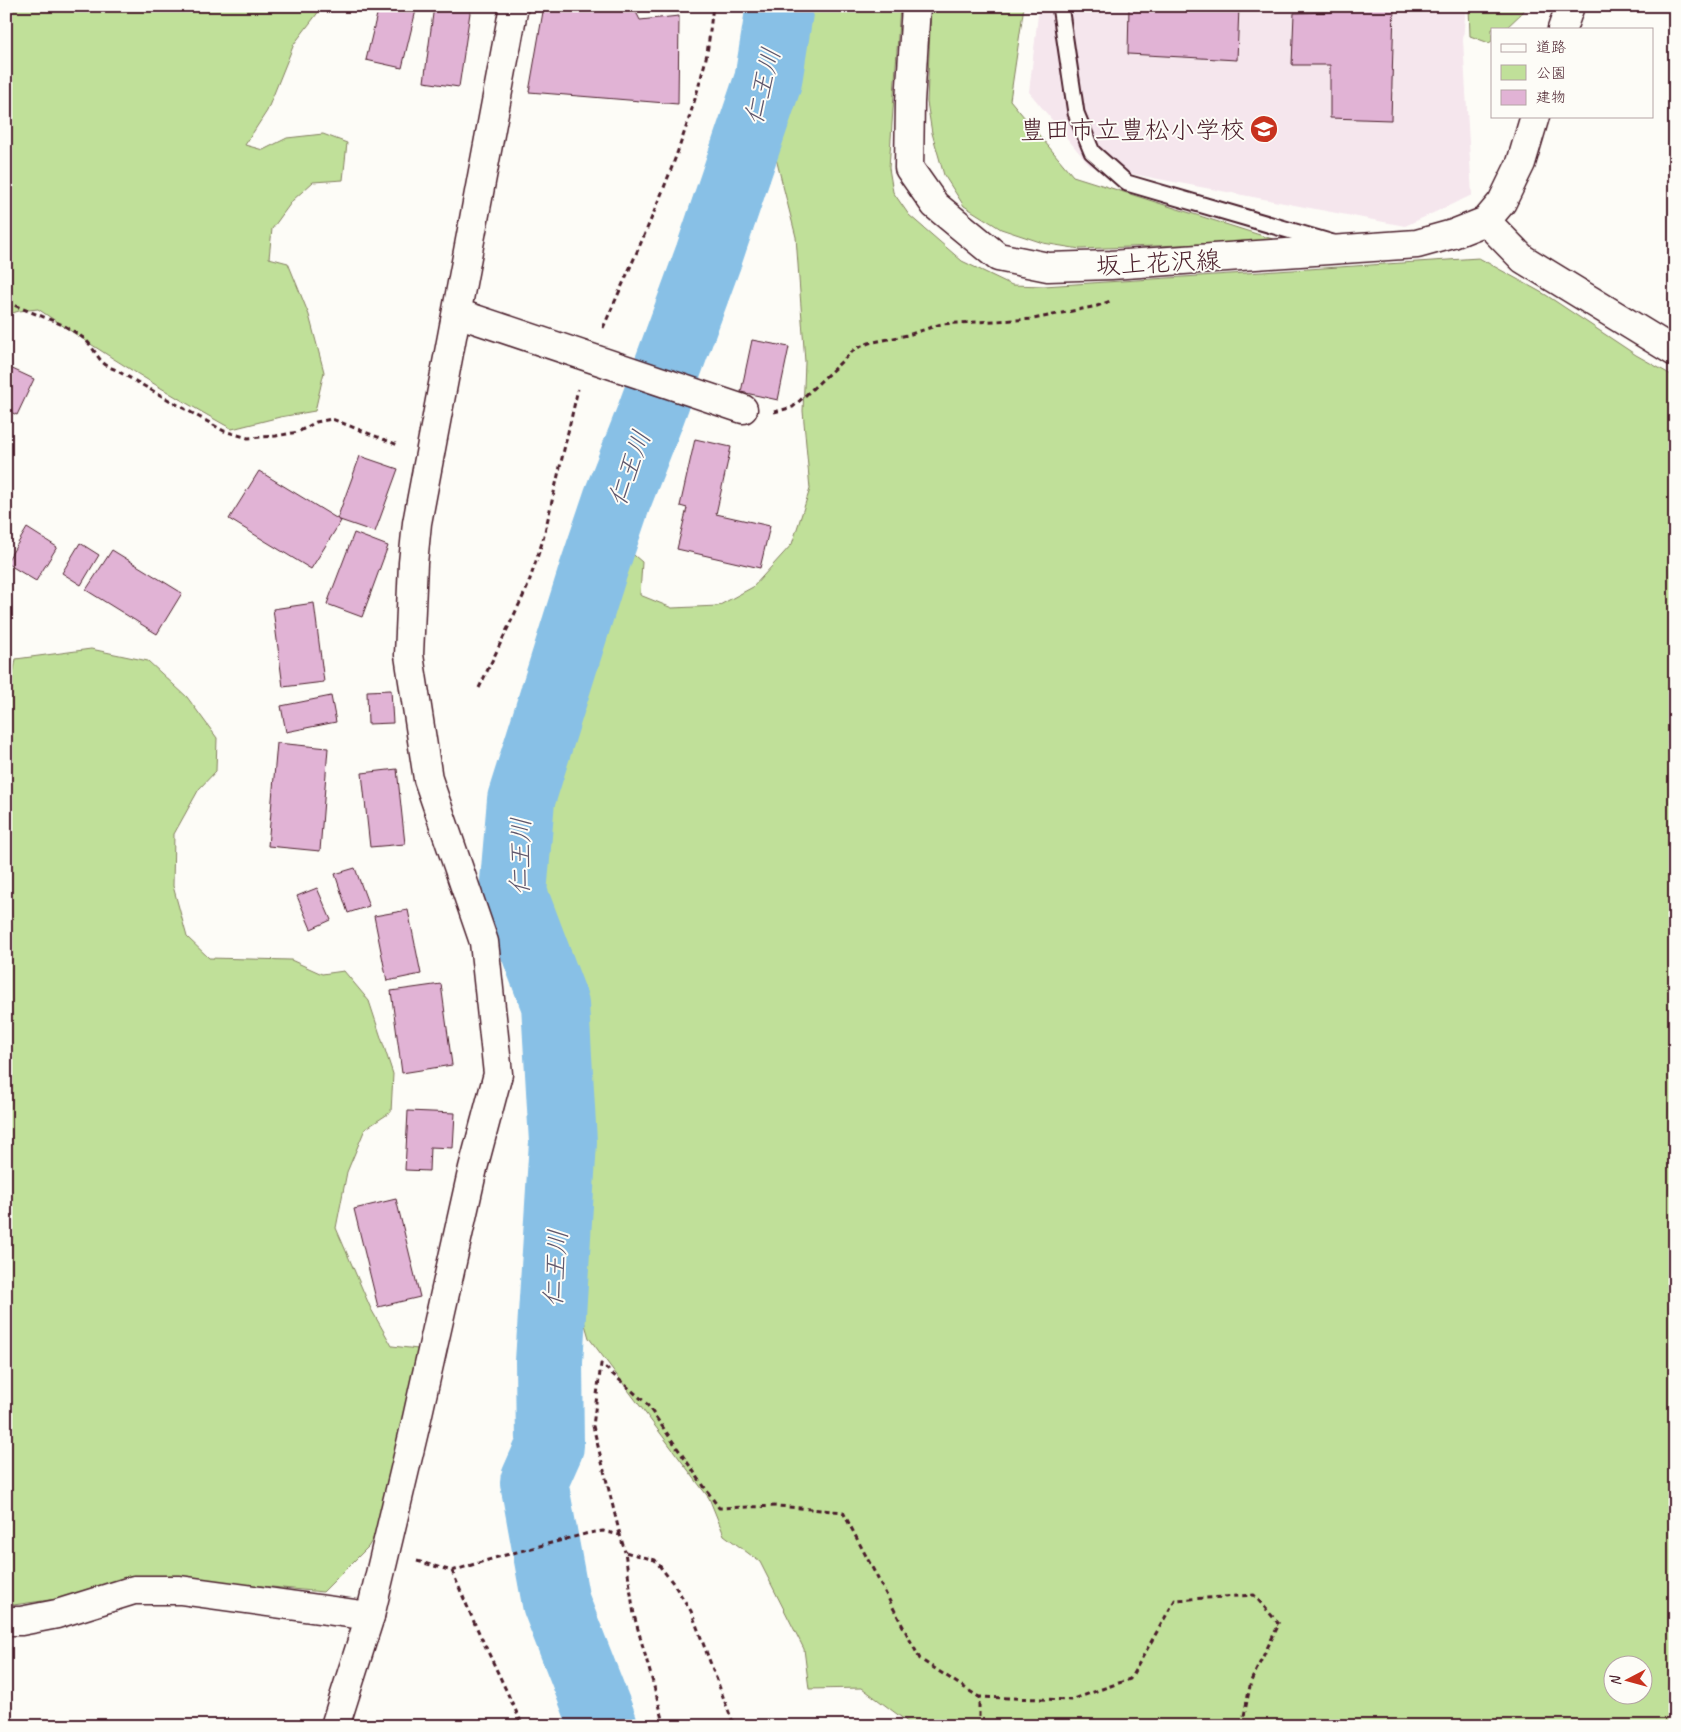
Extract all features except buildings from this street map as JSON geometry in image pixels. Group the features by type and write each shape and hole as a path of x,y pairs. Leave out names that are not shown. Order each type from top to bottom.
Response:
{"street":[{"path":"335,1726 370,1616 418,1418 473,1168 498,1074 484,942 428,779 408,655 416,523 458,313 514,6"},
{"name":"坂上花沢線","path":"916,6 910,102 909,168 935,206 998,257 1048,266 1136,264 1417,244 1452,234 1486,221 1502,202 1521,163 1534,118"},
{"path":"1562,28 1570,6"},
{"path":"1486,221 1523,259 1675,352"},
{"path":"458,313 743,409"},
{"path":"6,1621 21,1621 57,1614 134,1590 180,1590 370,1616"}],"lane":[{"path":"1060,6 1076,113 1092,152 1127,183 1354,249"}],"path":[{"path":"743,409 760,413 778,412 793,407 855,349 869,343 908,335 941,324 1032,319 1097,306 1118,297 1132,283 1136,264"},
{"path":"6,305 14,305 73,330 84,338 105,366 114,369 224,431 248,438 276,436 298,432 316,422 332,419 400,446 430,453"},
{"path":"665,1726 634,1615 625,1552 593,1426 601,1364 646,1403 719,1508 778,1506 843,1512 920,1659 979,1697 1071,1700 1130,1679 1175,1600 1254,1595 1279,1624 1251,1682 1242,1726"},
{"path":"385,1551 452,1571 590,1533 603,1531 620,1535"},
{"path":"625,1552 655,1560 673,1583 691,1612 735,1726"},
{"path":"452,1571 523,1726"},
{"path":"979,1697 979,1726"}],"shaded area":[{"name":"豊田市立豊松小学校","path":"1039,6 1466,6 1463,40 1472,195 1405,226 1090,166 1029,92"}],"green space":[{"path":"6,6 323,6 294,44 267,111 245,145 263,150 287,138 323,134 347,143 343,180 313,182 293,200 272,229 269,258 288,263 309,315 324,372 315,411 280,417 232,429 182,401 85,341 38,309 19,311 6,315"},
{"path":"800,6 900,6 889,168 893,192 909,215 962,261 1012,285 1044,286 1479,258 1546,295 1636,355 1675,377 1675,1726 913,1726 862,1688 809,1689 804,1649 760,1562 724,1535 709,1498 589,1338 565,1256 574,1135 568,983 536,895 541,805 604,589 628,550 642,562 640,595 672,608 718,606 753,587 792,544 810,489 803,411 805,362 796,237 768,127 800,15"},
{"path":"931,6 1024,6 1010,100 1073,176 1279,241 1080,249 1043,243 1001,229 964,206 944,175 932,133 927,102"},
{"path":"1469,6 1526,6 1523,12 1506,28 1491,28 1491,42 1489,43 1470,36"},
{"path":"91,649 148,661 187,697 217,738 216,771 199,789 174,834 173,886 187,937 209,958 291,960 322,974 344,971 369,1001 393,1074 391,1112 365,1129 347,1172 336,1228 371,1309 392,1346 444,1352 417,1468 368,1547 323,1592 169,1577 64,1598 6,1606 6,672 13,675 16,659"}],"waterway":[{"name":"仁王川","path":"604,1726 556,1603 534,1482 550,1446 549,1362 563,1142 555,1004 513,893 521,800 617,500 709,255 768,81 780,6"}],"place":[{"name":"豊田市立豊松小学校","path":"1264,129"}]}
